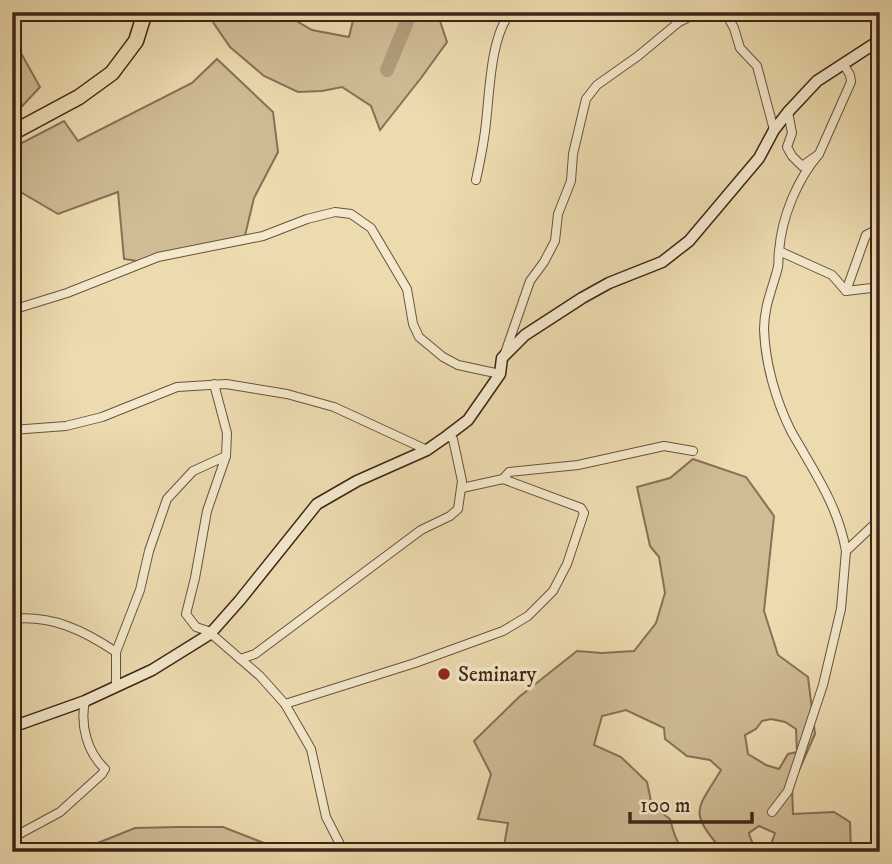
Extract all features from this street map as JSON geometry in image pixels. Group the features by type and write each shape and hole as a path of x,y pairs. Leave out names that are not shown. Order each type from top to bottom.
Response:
{"highway":[{"path":"12,132 79,97 112,73 136,41 145,12"}],"main road":[{"path":"16,726 85,701 152,670 210,634 317,504 357,481 427,450 447,436 468,420 500,374 502,358 525,335 609,283 662,262 689,242 759,158 774,130 788,112 817,81 880,40"}],"street":[{"path":"476,180 485,137 494,57 504,20 511,12"},
{"path":"502,358 530,281 555,241 558,214 570,181 573,154 586,99 597,85 679,22 699,12"},
{"path":"725,12 734,28 740,48 757,66 774,130"},
{"path":"772,812 788,791 823,685 841,609 846,551 831,499 780,408 770,370 764,328 768,298 779,264 779,251 792,198 806,170 819,154 851,82 844,65"},
{"path":"788,112 792,133 787,147 792,156 802,166 819,154"},
{"path":"12,310 67,293 158,257 262,236 335,212 351,214 371,228 407,289 413,324 419,337 443,357 458,365 500,374"},
{"path":"846,291 866,235 880,228"},
{"path":"779,251 832,275 846,291"},
{"path":"846,291 880,288"},
{"path":"214,384 227,433 226,456 207,511 186,614 196,627 210,634 260,676 285,704 311,749 327,817 344,852"},
{"path":"12,430 66,426 102,416 177,387 214,384 288,394 334,407 364,419 404,442 427,450"},
{"path":"240,659 255,654 421,530 450,516 458,509 462,488 453,439 447,436"},
{"path":"503,479 509,472 578,465 664,446 694,451"},
{"path":"116,686 116,652 140,590 149,551 167,499 193,471 226,456"},
{"path":"285,704 415,663 503,631 528,616 553,591 567,564 584,513 581,508 503,479 462,488"},
{"path":"846,551 880,519"},
{"path":"12,619 28,617 58,621 89,634 116,652"},
{"path":"12,838 60,812 105,769 96,760 85,735 82,716 85,701"},
{"path":"12,712 16,726"}],"shaded area":[{"path":"206,12 281,12 312,30 349,37 355,12 437,12 447,42 380,130 371,106 342,87 298,92 264,76 230,47"},
{"path":"12,37 40,87 12,117"},
{"path":"217,59 273,112 278,152 254,198 243,244 144,262 124,259 118,192 58,214 12,187 12,148 64,121 78,141 192,83"},
{"path":"693,459 746,477 774,516 764,611 778,655 808,677 815,734 792,786 793,814 834,812 850,822 851,852 720,852 721,849 704,826 700,810 706,794 721,770 710,760 687,756 665,739 664,728 626,710 602,716 594,745 621,757 647,782 652,806 670,819 677,841 686,852 503,852 508,823 478,819 491,774 474,741 519,697 577,651 634,651 656,623 665,593 659,557 650,546 637,487 670,478","holes":["771,719 785,722 796,729 797,752 788,754 779,769 748,754 745,735 756,729 762,721","759,826 775,833 770,847 764,850 754,844 749,833"]},
{"path":"223,827 269,845 278,852 75,852 135,828"}],"waterway":[{"path":"387,70 411,12"}],"place":[{"name":"Seminary","path":"444,674"}]}
